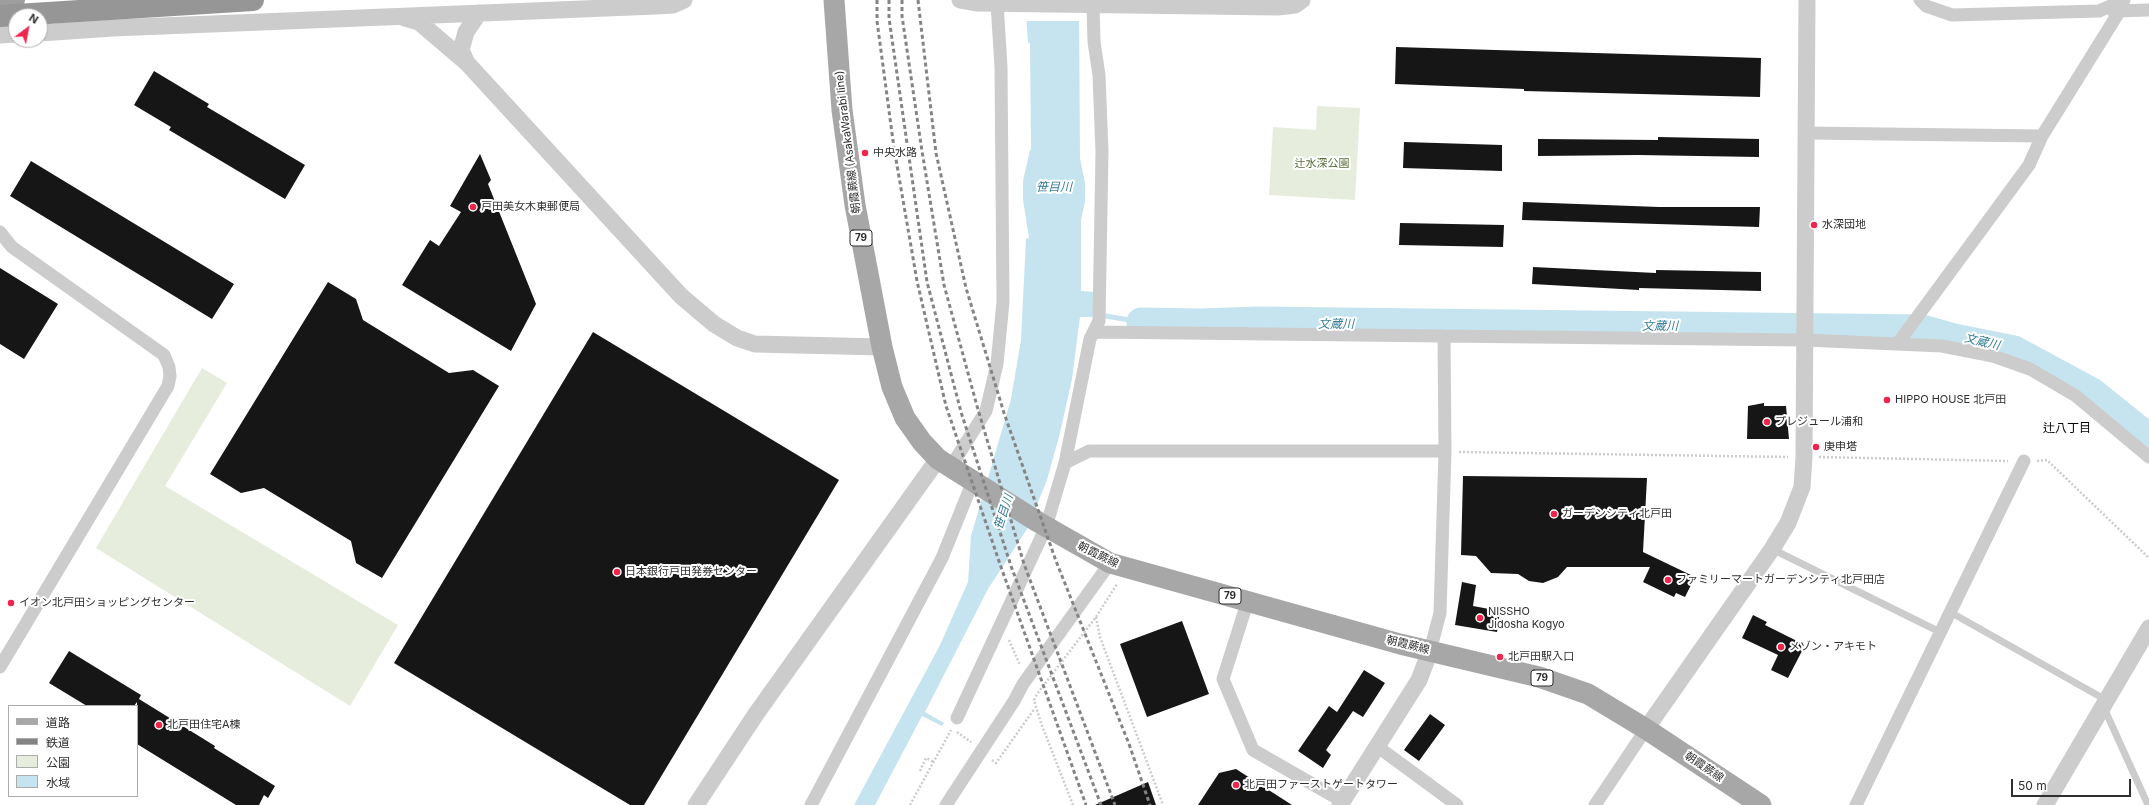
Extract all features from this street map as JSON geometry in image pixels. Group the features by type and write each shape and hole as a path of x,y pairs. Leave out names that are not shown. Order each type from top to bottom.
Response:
{"highway":[{"path":"0,1 14,0"},
{"path":"0,16 253,0"}],"main road":[{"name":"朝霞蕨線 (AsakaWarabi line)","path":"834,0 842,110 853,191 882,347 892,386 905,418 922,442 944,463 1042,525"},
{"name":"朝霞蕨線","path":"1042,525 1116,571 1248,600 1430,651 1452,655 1538,677 1588,694 1646,729 1758,804"}],"street":[{"path":"48,33 398,16 668,6 684,0"},
{"path":"960,0 1004,3 1278,8 1295,5 1302,0"},
{"path":"1595,805 1646,729 1772,549 1788,522 1802,487 1804,457 1807,0"},
{"path":"1920,0 1926,6 1952,16 2099,11 2123,4 2149,10"},
{"path":"696,805 756,714 944,463 986,411 997,364 1003,302 1001,67 1004,3"},
{"path":"957,718 1001,624 1042,525 1065,463 1090,339 1099,321 1102,152 1099,75 1090,4"},
{"path":"1898,343 2029,165 2042,136 2123,4"},
{"path":"467,62 461,50 466,32 479,13"},
{"path":"398,16 419,22 467,62 681,296 714,324 737,338 755,344 882,347"},
{"path":"1807,133 2042,136"},
{"path":"0,232 12,247 164,355 169,367 170,376 168,386 54,580 0,667"},
{"path":"1094,332 1444,336 1805,331 1898,343 1942,346 1993,356 2030,369 2076,396 2149,456"},
{"path":"1248,600 1223,679 1253,750 1341,803 1378,747 1419,680 1430,651 1440,613 1445,451 1444,336"},
{"path":"1065,463 1089,451 1445,451"},
{"path":"1856,805 2024,461"},
{"path":"811,805 942,558 978,484"},
{"path":"946,805 1023,684 1116,571"},
{"path":"2045,805 2149,628"},
{"path":"1378,747 1457,805"}],"lane":[{"path":"1772,549 1940,632"},
{"path":"1950,612 2105,703 2148,805"}],"path":[{"path":"1073,805 1035,707 1034,700 1096,617 1116,571"},
{"path":"1096,617 1100,637 1163,805"},
{"path":"1001,624 1020,665"},
{"path":"910,805 952,729 982,750 996,763 1035,707"},
{"path":"920,771 926,758 934,762"}],"green space":[{"name":"辻水深公園","path":"1317,106 1360,108 1355,200 1269,195 1273,127 1316,130"},
{"path":"202,368 227,383 165,486 398,625 350,706 96,548"}],"water":[{"name":"笹目川","path":"1025,0 1079,0 1080,158 1085,183 1085,202 1081,220 1081,291 1094,292 1093,317 1080,317 1072,379 1060,433 1047,480 1027,529 988,589 925,712 944,723 942,726 922,716 875,805 854,805 940,645 968,582 971,536 1011,399 1021,340 1026,239 1029,238 1023,200 1023,181 1031,150 1030,43 1028,43"}],"pier":[{"path":"1023,0 1081,0 1081,21 1025,21"}],"building":[{"path":"1396,47 1761,58 1760,97 1524,91 1524,89 1395,84"},
{"path":"154,71 209,104 207,107 305,165 285,199 169,130 171,127 134,105"},
{"path":"1658,137 1759,139 1759,157 1638,155 1538,156 1538,139 1658,140"},
{"path":"1404,142 1502,145 1502,171 1403,168"},
{"path":"480,154 491,180 488,184 536,304 511,351 402,285 430,240 439,246 461,212 450,206"},
{"path":"31,161 234,284 212,319 10,196"},
{"path":"1523,202 1659,207 1760,207 1759,227 1522,220"},
{"path":"1400,223 1504,225 1503,247 1399,245"},
{"path":"1533,267 1656,273 1656,270 1761,272 1761,291 1639,288 1639,290 1532,284"},
{"path":"0,268 58,304 24,359 0,344"},
{"path":"328,282 356,299 363,320 449,373 473,370 499,386 382,578 356,563 351,541 264,488 241,493 210,474"},
{"name":"日本銀行戸田発券センター","path":"593,332 839,480 644,805 630,805 394,663"},
{"name":"プレジュール浦和","path":"1764,403 1764,406 1786,406 1789,439 1747,439 1748,406"},
{"name":"ガーデンシティ北戸田","path":"1463,476 1647,478 1643,552 1695,577 1685,597 1676,593 1674,597 1643,582 1650,567 1567,567 1558,577 1543,583 1529,581 1518,574 1491,573 1476,556 1461,555"},
{"path":"1462,582 1476,585 1473,606 1500,611 1497,632 1455,625"},
{"name":"メゾン・アキモト","path":"1753,615 1767,622 1765,625 1803,644 1800,650 1802,651 1788,678 1771,670 1778,655 1742,638"},
{"path":"1182,621 1209,694 1147,717 1120,644"},
{"name":"北戸田住宅A棟","path":"69,651 141,695 139,699 215,746 214,748 275,786 268,798 264,795 259,805 236,805 138,745 137,702 135,705 85,705 49,683"},
{"path":"1364,670 1385,683 1363,717 1353,711 1326,750 1331,755 1323,768 1298,751 1329,706 1337,712"},
{"path":"1430,714 1445,725 1419,761 1404,750"},
{"name":"北戸田ファーストゲートタワー","path":"1236,769 1292,805 1198,805 1219,773"},
{"path":"1148,782 1156,805 1095,805"}],"waterway":[{"path":"1100,315 1141,322"},
{"name":"文蔵川","path":"1141,322 1201,323 1259,321 1922,329 1954,338 2014,350 2092,392 2149,438"}],"railway":[{"path":"877,0 877,21 894,148 917,281 946,406 1001,567 1086,805"},
{"path":"889,0 889,18 927,282 961,412 1011,566 1101,805"},
{"path":"902,0 902,16 944,285 977,406 1024,564 1115,805"},
{"path":"918,0 936,153 966,288 1004,413 1056,561 1129,744 1150,805"}],"place":[{"name":"中央水路","path":"865,153"},
{"name":"戸田美女木東郵便局","path":"473,207"},
{"name":"水深団地","path":"1814,225"},
{"name":"HIPPO HOUSE 北戸田","path":"1887,400"},
{"name":"プレジュール浦和","path":"1767,422"},
{"name":"庚申塔","path":"1816,447"},
{"name":"ガーデンシティ北戸田","path":"1554,514"},
{"name":"日本銀行戸田発券センター","path":"617,572"},
{"name":"ファミリーマートガーデンシティ北戸田店","path":"1668,580"},
{"name":"イオン北戸田ショッピングセンター","path":"11,603"},
{"name":"NISSHO Jidosha Kogyo","path":"1480,618"},
{"name":"メゾン・アキモト","path":"1781,647"},
{"name":"北戸田駅入口","path":"1500,657"},
{"name":"北戸田住宅A棟","path":"159,725"},
{"name":"北戸田ファーストゲートタワー","path":"1236,785"}],"district":[{"name":"辻八丁目","path":"2067,428"}]}
